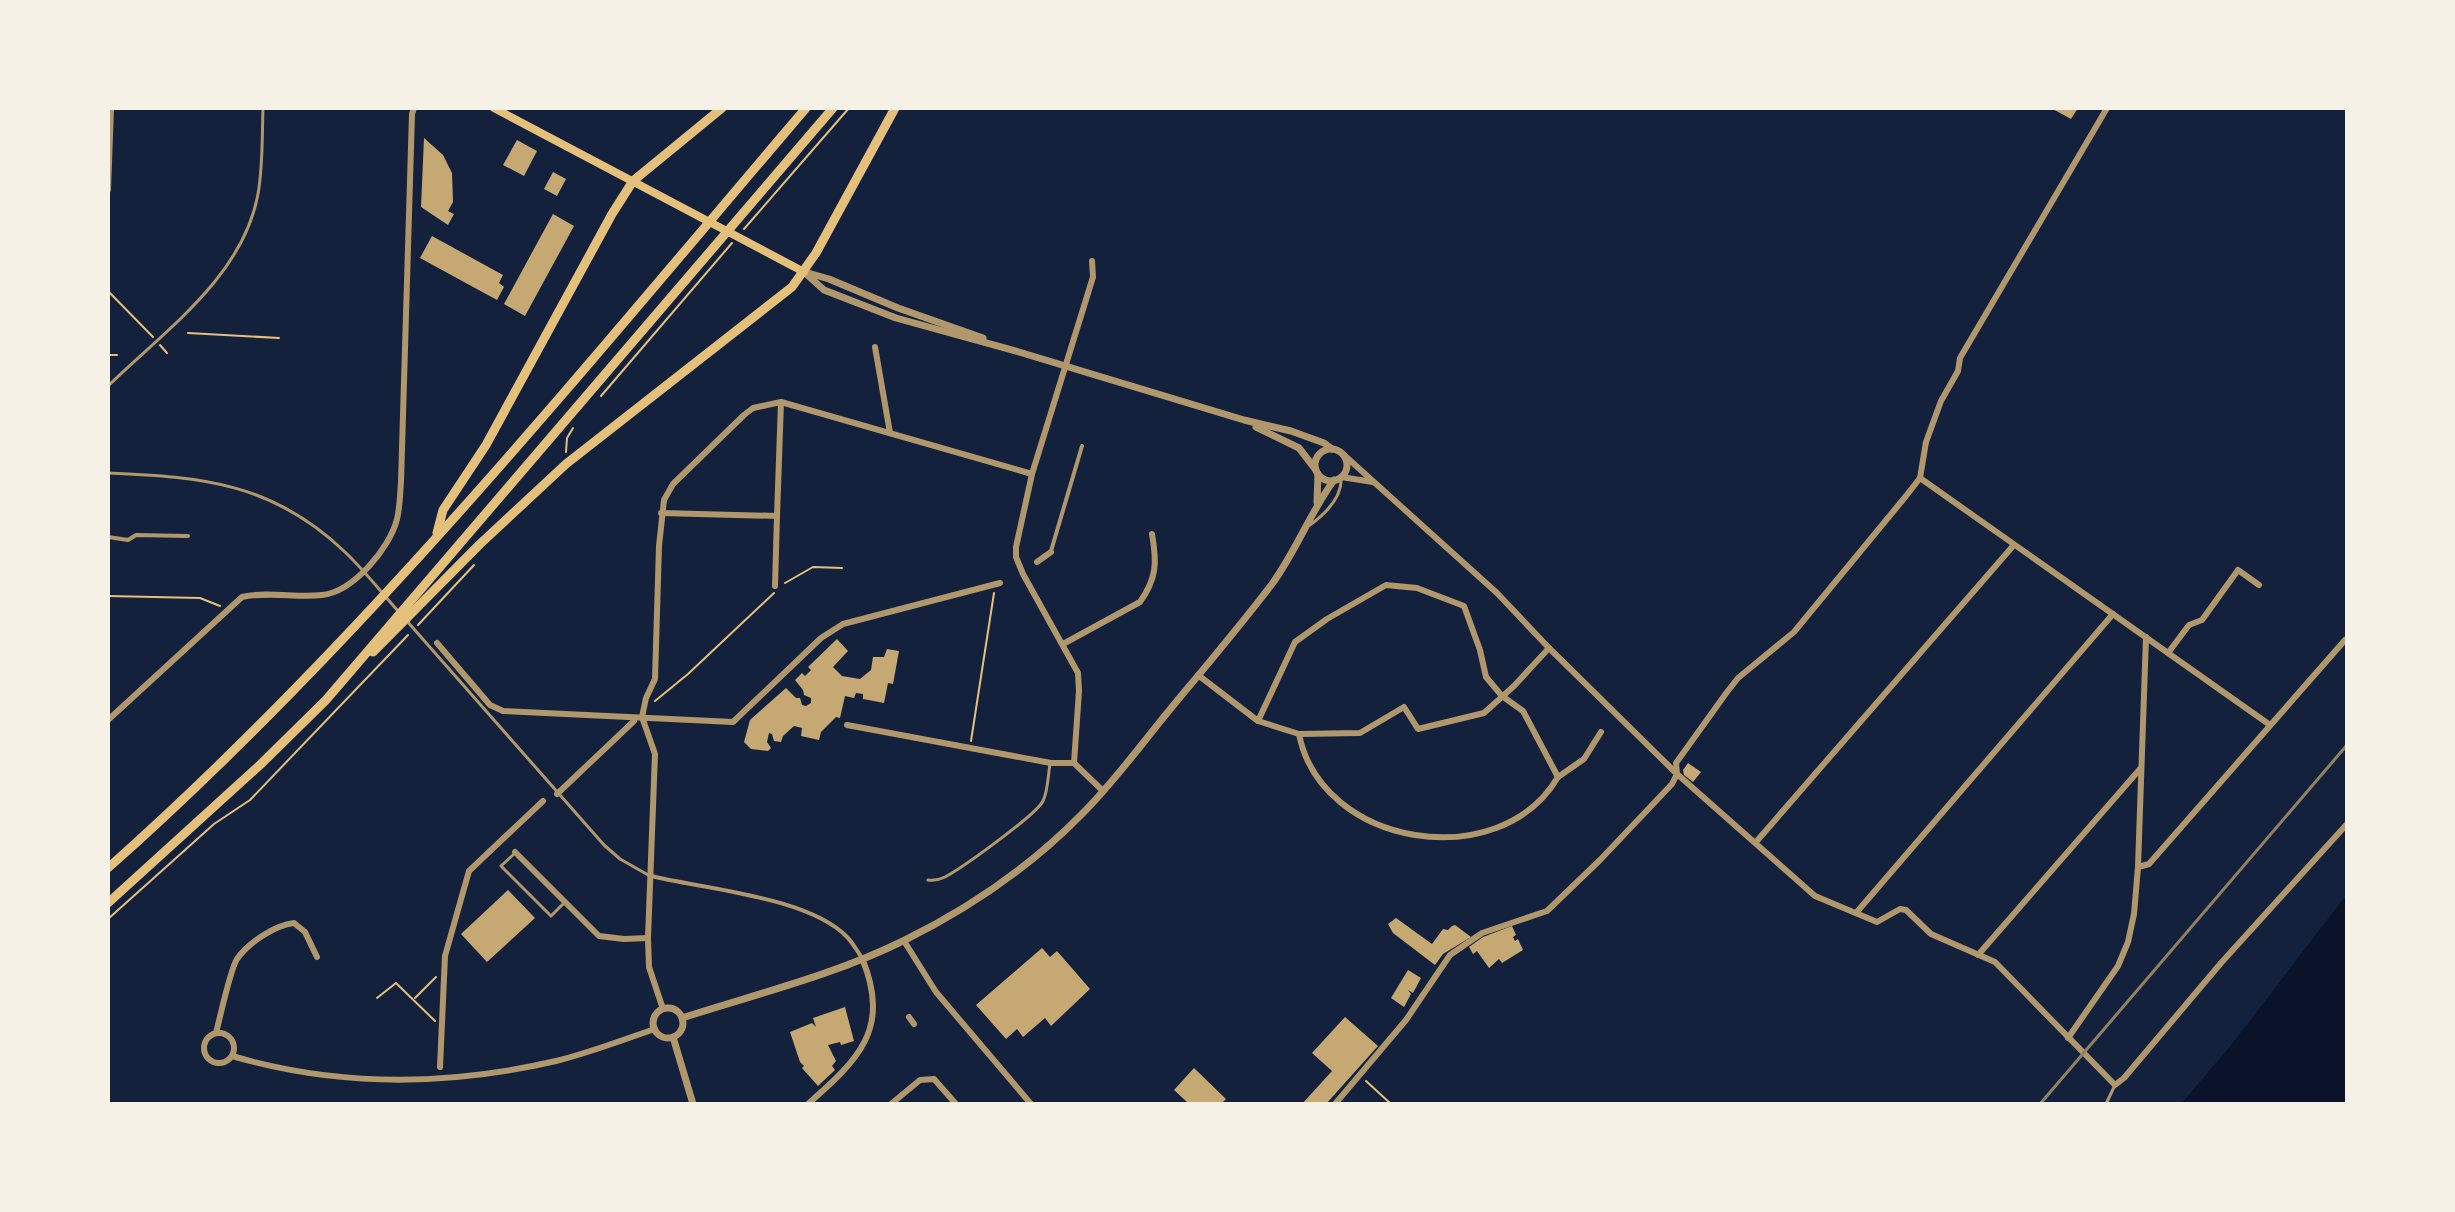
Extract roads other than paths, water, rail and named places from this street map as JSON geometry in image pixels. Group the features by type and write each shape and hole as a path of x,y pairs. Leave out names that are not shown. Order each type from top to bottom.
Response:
{"main road":[{"path":"494,108 804,272"},
{"path":"436,536 443,510 486,445 633,181 722,108"},
{"path":"108,868 172,811 291,692 436,536 806,108"},
{"path":"326,700 833,108"},
{"path":"108,903 261,764 480,544 566,464 792,287 804,272 895,108"}],"street":[{"path":"108,190 111,108"},
{"path":"108,720 242,597 255,594 323,595 344,589 388,544 398,518 414,108"},
{"path":"1335,1104 1406,1020 1450,955 1482,933 1547,911 1672,784 1677,774 1676,763 1738,678 1794,632 1920,478 1926,442 1941,401 1958,371 1960,358 2107,108"},
{"path":"1074,763 1078,673 1016,557 1020,523 1032,474 1093,277 1092,261"},
{"path":"804,272 824,290 896,318 1291,431 1324,443 1344,455 1497,593 1677,774 1815,896 1877,922 1900,909 1906,910 1931,934 2001,968 2115,1085 2277,899 2347,824"},
{"path":"875,347 890,433"},
{"path":"663,1009 649,967 655,754 642,717 655,679 661,513 673,484 753,408 781,402 1032,474"},
{"path":"775,586 781,402"},
{"path":"1244,420 1299,448 1325,479 1373,482"},
{"path":"1037,562 1051,552 1082,446"},
{"path":"1317,504 1318,455 1332,449"},
{"path":"682,1018 904,941 965,907 1016,872 1058,837 1103,791 1274,581 1317,504 1347,466 1344,455"},
{"path":"1920,478 2270,725"},
{"path":"661,513 777,516"},
{"path":"1063,644 1140,602 1148,592 1157,559 1152,534"},
{"path":"108,537 128,540 136,535 188,536"},
{"path":"1756,842 2013,546"},
{"path":"2168,653 2189,625 2202,620 2238,570 2259,585"},
{"path":"437,643 490,705 503,711 733,722 821,638 843,624 998,583"},
{"path":"1258,721 1295,642 1327,619 1386,585 1417,588 1464,606 1486,677 1502,696 1523,711 1558,777"},
{"path":"1856,913 2113,614"},
{"path":"2068,1038 2118,966 2134,914 2146,637"},
{"path":"2138,867 2149,864 2345,640"},
{"path":"1198,675 1258,721 1299,734 1360,733 1404,707 1418,729 1484,713 1549,648"},
{"path":"557,794 634,721"},
{"path":"847,725 1051,763 1074,763 1103,791"},
{"path":"1299,734 1307,763 1332,795 1373,824 1411,836 1446,837 1494,827 1525,812 1540,800 1558,777 1584,759 1601,732"},
{"path":"1978,955 2140,769"},
{"path":"440,1067 443,971 469,871 543,801"},
{"path":"515,852 599,936 648,938"},
{"path":"650,876 793,906 833,925 848,937 862,958 872,989 871,1029 864,1048 845,1072 808,1104"},
{"path":"216,1033 236,960 269,930 281,924 294,923 305,932 317,957"},
{"path":"904,941 957,1019 1031,1104"},
{"path":"663,1009 675,1011 682,1018 681,1031 673,1037 661,1036 655,1029 656,1016 663,1009"},
{"path":"909,1017 914,1024"},
{"path":"950,1026 957,1019"},
{"path":"232,1056 309,1073 359,1080 418,1080 557,1061 655,1029"},
{"path":"216,1033 227,1035 234,1050 232,1056 222,1062 207,1056 205,1045 216,1033"},
{"path":"673,1037 693,1104"},
{"path":"891,1104 900,1101 920,1080 934,1079 956,1104"},
{"path":"939,1099 946,1093"}],"lane":[{"path":"108,386 157,342 211,286 240,243 250,223 257,197 262,166 263,108"},
{"path":"108,473 218,482 281,505 313,525 346,553 557,794 620,859 650,876"},
{"path":"1306,527 1320,517 1340,494 1338,479"},
{"path":"928,880 945,877 993,844 1035,809 1043,801 1051,763"},
{"path":"515,852 501,866 551,916 565,902"},
{"path":"2106,1104 2115,1085"}],"water":[{"path":"2347,894 2347,1104 2181,1104 2232,1044"}],"railway":[{"path":"2040,1104 2347,745"}]}
